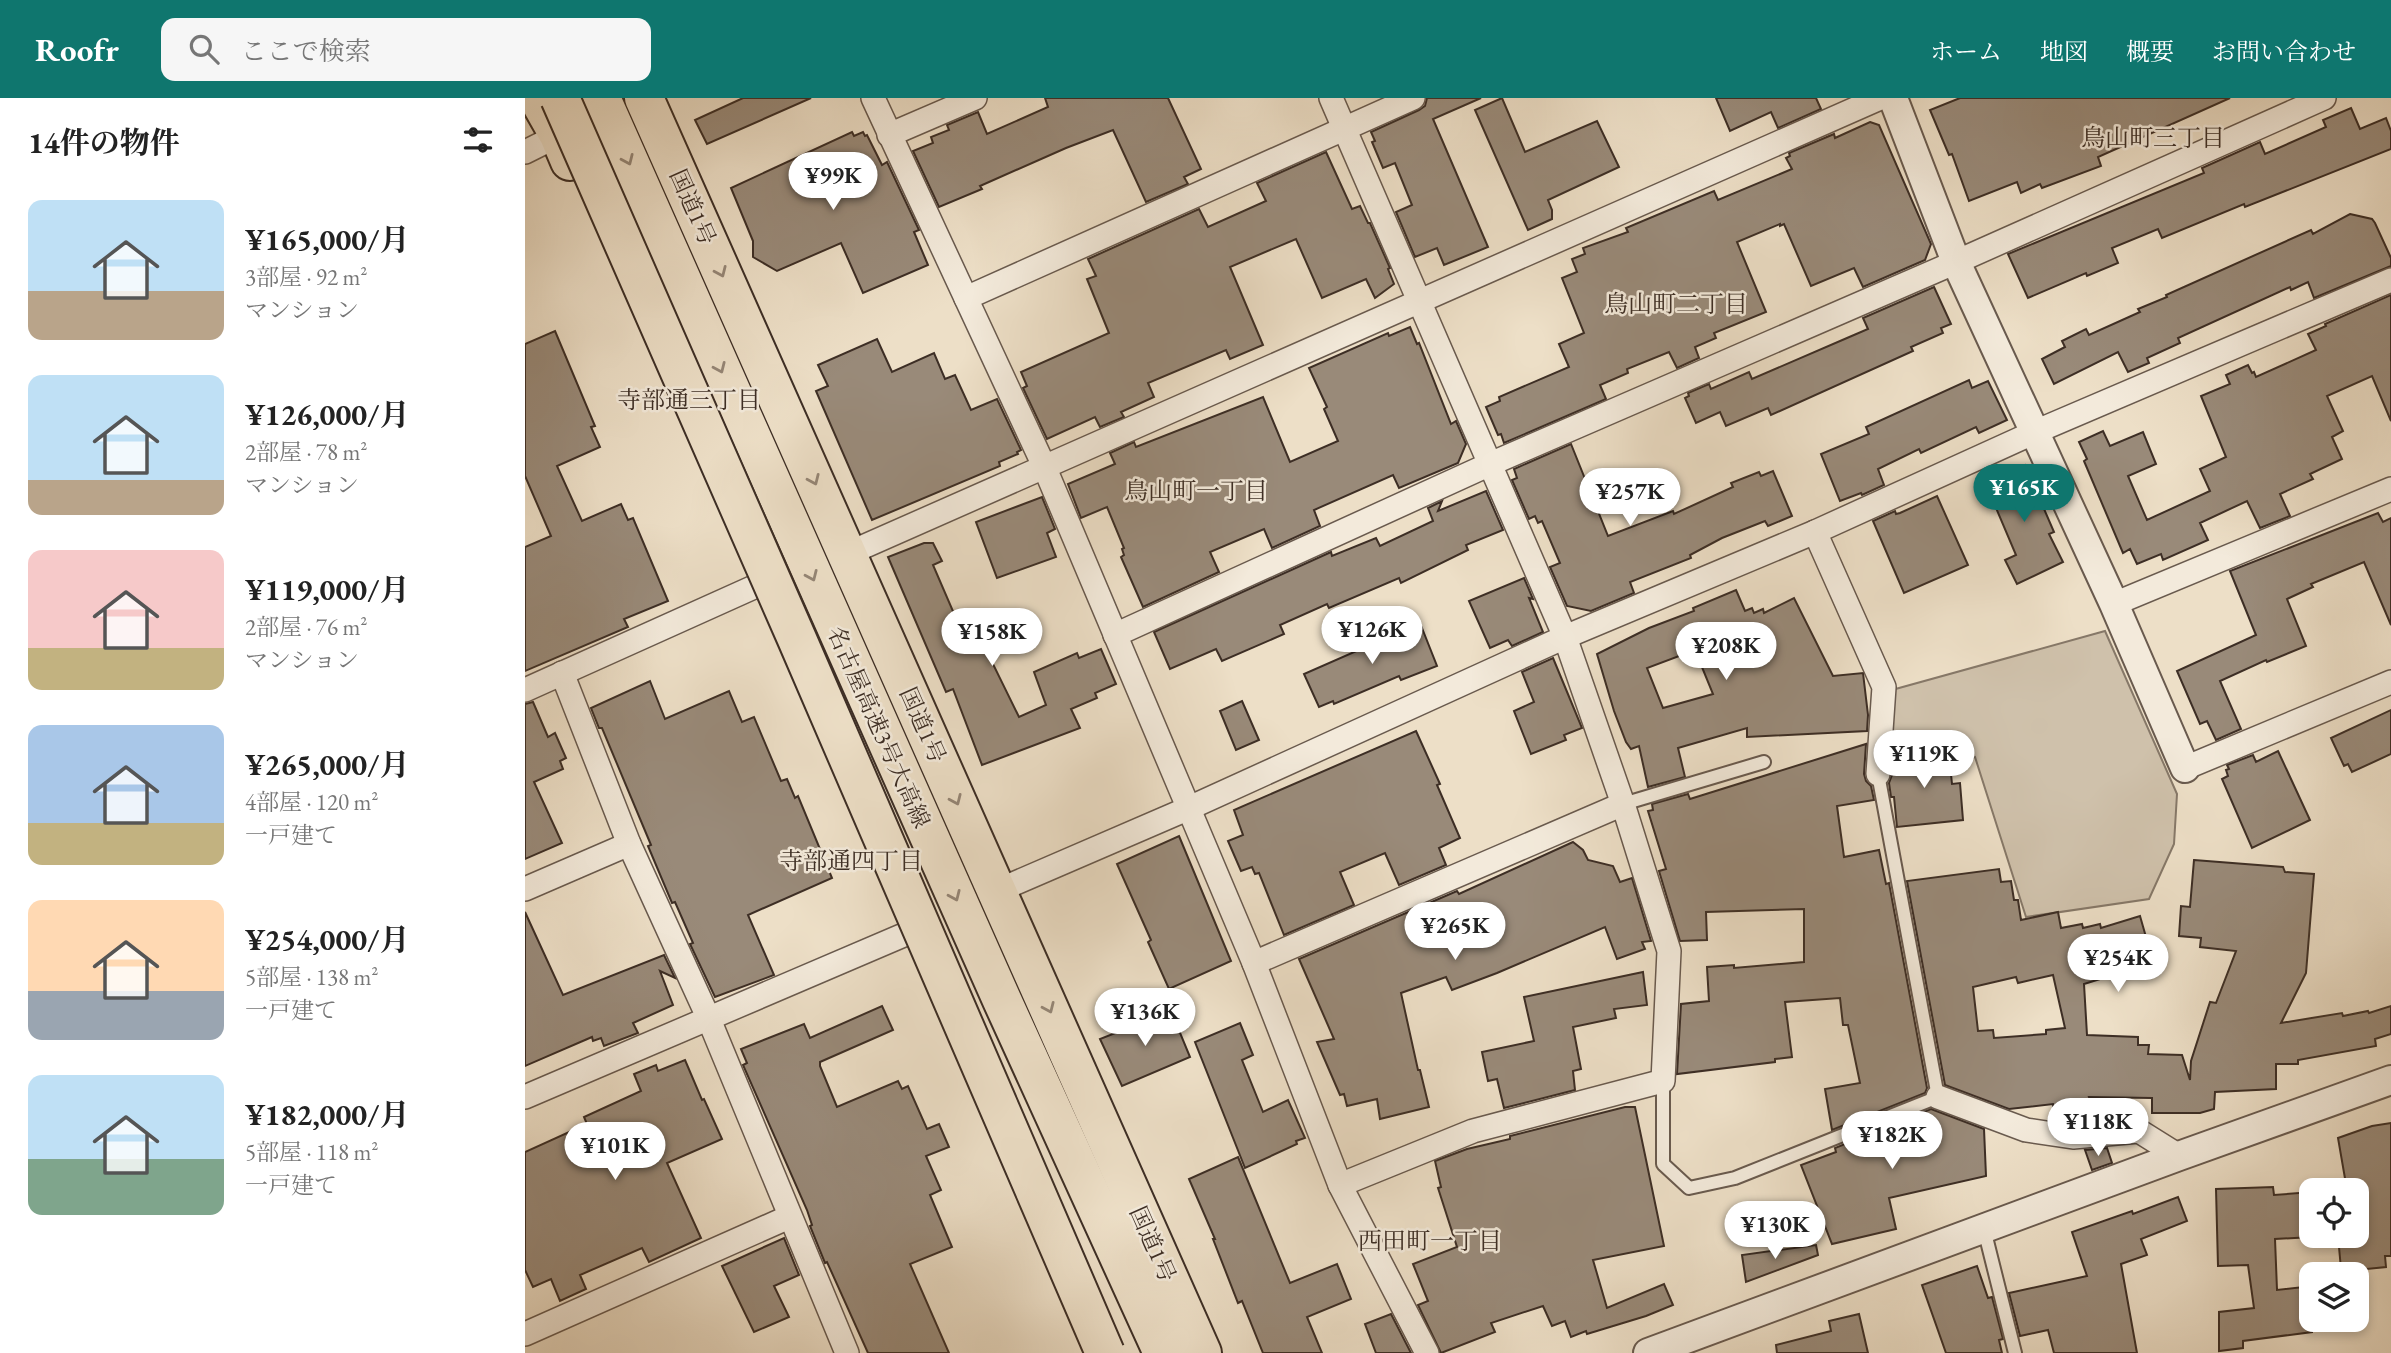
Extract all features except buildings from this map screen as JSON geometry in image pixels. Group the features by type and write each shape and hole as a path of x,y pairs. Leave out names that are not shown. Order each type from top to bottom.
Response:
{"highway":[{"path":"538,98 560,117 754,587 1090,1353"},
{"name":"名古屋高速3号大高線","path":"601,98 1031,1065 1163,1353"},
{"name":"国道1号","path":"644,98 1202,1353"},
{"name":"名古屋高速3号大高線","path":"560,117 797,639 1105,1353"},
{"path":"1031,1065 1085,1236 1135,1353"}],"street":[{"path":"873,98 1044,466 1254,963 1340,1185 1427,1353"},
{"path":"889,135 975,98"},
{"path":"1331,98 1488,466 1565,637 1623,804 1669,951 1663,1081 1473,1131 1340,1185"},
{"path":"967,298 1413,98"},
{"path":"847,554 1880,98"},
{"path":"1893,98 1957,262 2114,604 2185,768 2391,682"},
{"path":"1115,635 1488,466 1957,262 2324,98"},
{"path":"525,152 560,117"},
{"path":"997,891 1187,809 1565,637 1815,532 2035,432 2391,280"},
{"path":"2114,604 2391,489"},
{"path":"1815,532 1884,687 1878,774"},
{"path":"525,690 754,587"},
{"path":"562,673 629,844 708,1017 847,1353"},
{"path":"1254,963 1623,804"},
{"path":"525,890 629,844"},
{"path":"525,1097 906,934"},
{"path":"1648,1353 2391,1080"},
{"path":"1938,1097 2027,1130 2073,1137 2139,1131 2179,1156"},
{"path":"525,1334 789,1217"}],"lane":[{"path":"1623,804 1764,762"},
{"path":"1663,1081 1663,1164 1689,1188 1735,1178 1938,1097 1878,774"},
{"path":"1984,1229 2015,1353"}],"shaded area":[{"path":"2105,631 2177,794 2174,844 2149,899 2026,917 1975,757 1900,776 1881,693"}],"district":[{"name":"鳥山町三丁目","path":"2153,137"},
{"name":"鳥山町二丁目","path":"1676,303"},
{"name":"寺部通三丁目","path":"689,399"},
{"name":"鳥山町一丁目","path":"1196,490"},
{"name":"寺部通四丁目","path":"851,860"},
{"name":"西田町一丁目","path":"1430,1240"}]}
